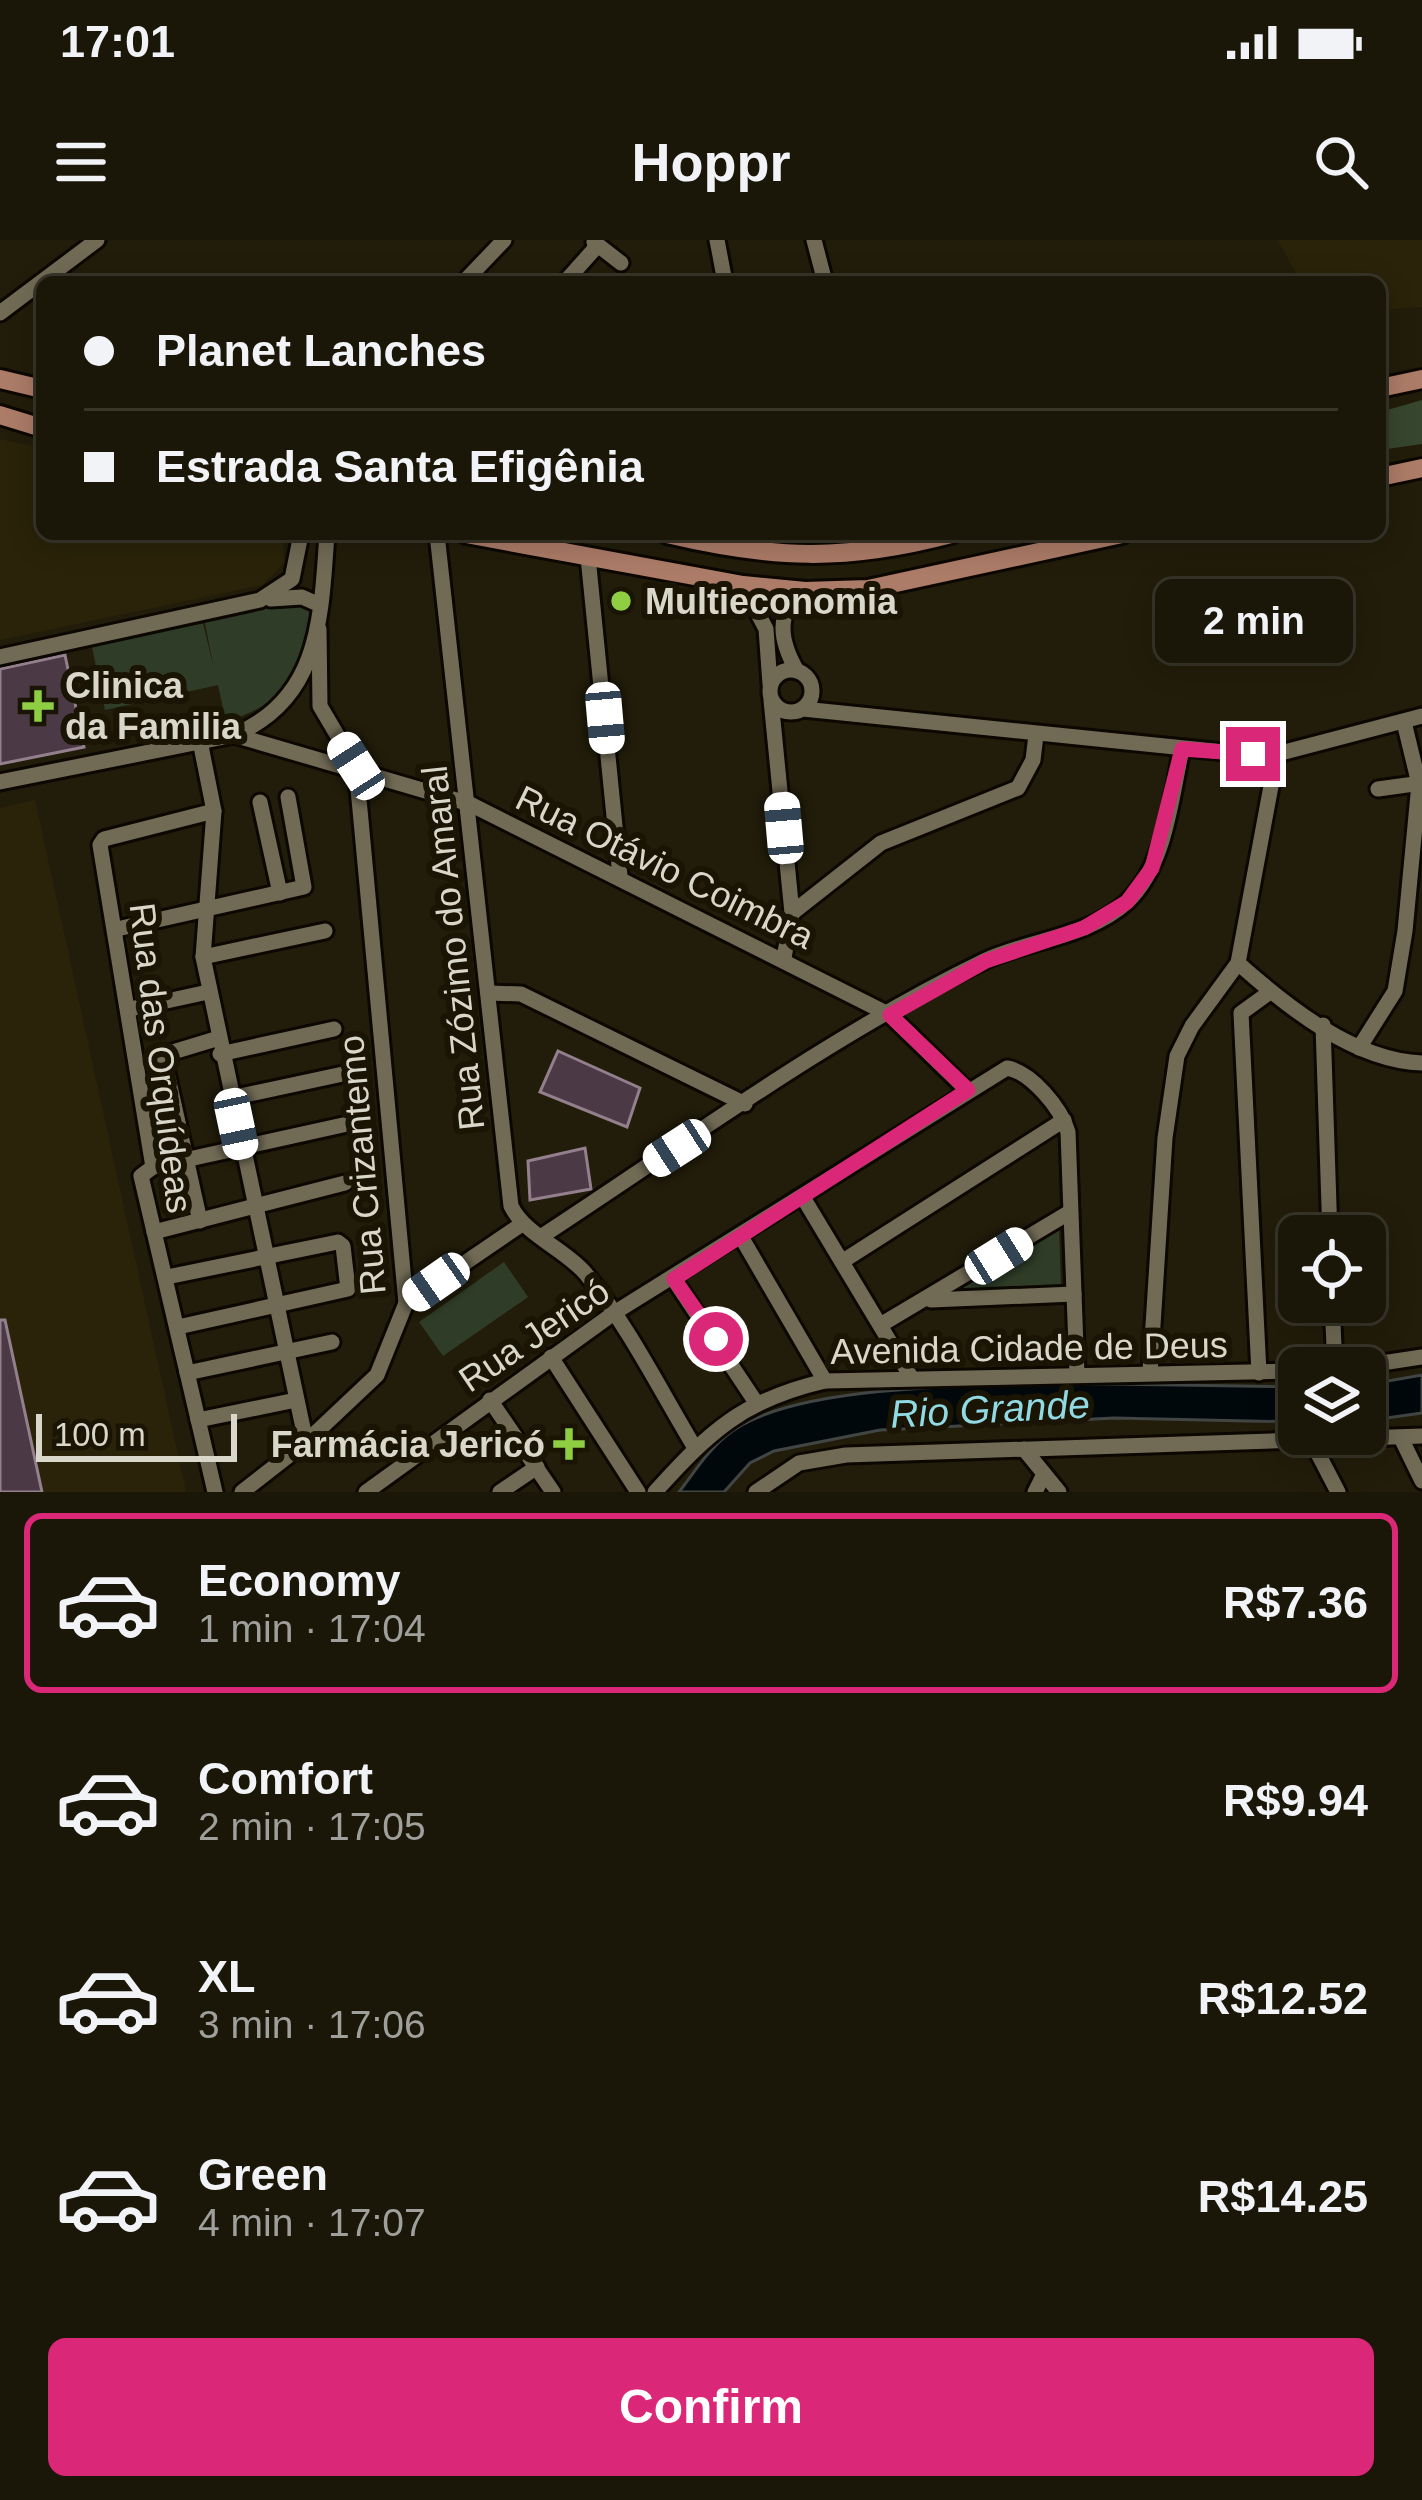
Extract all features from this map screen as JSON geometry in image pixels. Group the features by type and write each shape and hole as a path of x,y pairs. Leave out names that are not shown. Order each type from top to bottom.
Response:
{"main road":[{"path":"0,379 36,388"},
{"path":"1386,387 1422,379"},
{"path":"0,416 36,426"},
{"path":"1386,476 1422,468"},
{"path":"498,540 743,585 805,591 868,589 1094,540"},
{"path":"697,540 767,554 813,557 896,549 930,540"}],"street":[{"path":"49,276 97,240"},
{"path":"470,276 504,240"},
{"path":"717,240 724,276"},
{"path":"814,240 823,276"},
{"path":"570,276 595,243 620,263"},
{"path":"0,313 36,286"},
{"path":"260,601 286,586 296,566 300,540"},
{"path":"327,540 319,629 320,706 356,766"},
{"name":"Rua Zózimo do Amaral","path":"438,540 470,804 508,1198 522,1223"},
{"path":"588,557 620,876"},
{"path":"296,566 308,577 325,564"},
{"path":"743,585 761,610 777,744 792,913 784,958"},
{"path":"805,591 789,604 782,630 797,671 832,708"},
{"path":"0,657 260,601 293,596 320,605"},
{"path":"0,782 234,735 257,726 298,688 319,629"},
{"path":"771,693 777,675 797,671"},
{"path":"777,744 811,685"},
{"path":"771,693 797,711 832,708 1036,735 1277,754 1422,716"},
{"path":"1358,1048 1394,991 1416,876 1420,783 1403,722"},
{"name":"Rua Otávio Coimbra","path":"234,735 356,766 470,804 620,876 890,1015 968,1090"},
{"path":"792,913 881,843 1018,788 1033,760 1036,735"},
{"path":"200,741 214,812 203,957 208,992 306,1442"},
{"path":"542,1236 890,1015 986,961 1084,928 1127,902 1152,868 1182,749"},
{"path":"1150,1372 1174,1072 1182,1042 1238,963 1277,754"},
{"name":"Rua Crizantemo","path":"242,1492 306,1442 377,1375 406,1303 356,766"},
{"path":"1378,789 1420,783"},
{"path":"117,929 306,884 288,797"},
{"path":"260,802 280,893"},
{"name":"Rua das Orquídeas","path":"214,812 101,842 153,1167 141,1176 214,1492"},
{"path":"203,957 325,931"},
{"path":"1405,931 1422,938"},
{"path":"1238,963 1270,992 1358,1048 1382,1060 1422,1064"},
{"path":"130,1009 208,992"},
{"path":"1241,1013 1270,992"},
{"path":"489,993 520,994 745,1104"},
{"path":"1209,1002 1241,1013"},
{"path":"1241,1013 1259,1373"},
{"path":"1323,1024 1329,1215"},
{"path":"200,1221 163,1055 334,1029"},
{"name":"Rua Jericó","path":"366,1492 614,1313 804,1199 968,1090 1012,1068 1064,1120"},
{"path":"231,1098 343,1075"},
{"path":"843,1261 1064,1120 1077,1374"},
{"path":"153,1167 352,1123"},
{"path":"154,1232 345,1183"},
{"path":"804,1199 911,1377"},
{"path":"882,1324 1070,1212"},
{"path":"406,1303 522,1223 577,1264 614,1313 695,1448"},
{"path":"740,1235 825,1381"},
{"path":"167,1277 340,1242 351,1285 178,1327"},
{"path":"674,1279 754,1401"},
{"path":"928,1300 1074,1294"},
{"path":"187,1373 332,1342"},
{"path":"1386,1362 1422,1357"},
{"path":"551,1358 638,1492"},
{"name":"Avenida Cidade de Deus","path":"655,1492 695,1448 754,1401 825,1381 1278,1372"},
{"path":"198,1420 296,1400"},
{"path":"490,1400 553,1492"},
{"path":"1386,1439 1422,1436"},
{"path":"1401,1438 1422,1481"},
{"path":"756,1492 780,1472 818,1459 1278,1443"},
{"path":"1024,1449 1059,1492"},
{"path":"1319,1455 1338,1492"},
{"path":"500,1492 537,1467"},
{"path":"1035,1492 1044,1474"}],"shaded area":[{"path":"1278,240 1422,240 1422,307 1386,310 1386,276 1298,276"},
{"path":"0,439 36,447 36,540 283,540 284,563 262,585 0,640"},
{"path":"35,800 186,1492 0,1492 0,808"}],"green space":[{"path":"1422,400 1422,444 1386,449 1386,410"},
{"path":"291,600 316,609 299,669 267,704 226,722 218,685 105,710 92,647 203,623 214,669 204,618"},
{"path":"1059,1228 1061,1288 945,1290"},
{"path":"504,1262 528,1297 443,1356 419,1322"}],"water":[{"path":"1422,1375 1422,1413 1386,1418 1386,1381"},
{"name":"Rio Grande","path":"967,1386 1278,1387 1278,1422 1114,1418 880,1430 774,1451 750,1463 724,1492 679,1492 727,1435 760,1417 855,1394"}],"building":[{"name":"Clinica da Familia","path":"65,655 84,747 0,764 0,669"},
{"path":"558,1051 640,1088 627,1127 540,1092"},
{"path":"585,1148 591,1189 530,1200 528,1161"},
{"path":"0,1320 5,1320 42,1492 0,1492"}],"place":[{"name":"Multieconomia","path":"621,601"},
{"name":"Clinica da Familia","path":"38,706"},
{"name":"Farmácia Jericó","path":"569,1444"}],"route":[{"path":"716,1339 674,1279 968,1090 890,1015 986,961 1109,916 1127,902 1152,868 1182,749 1253,754"}]}
